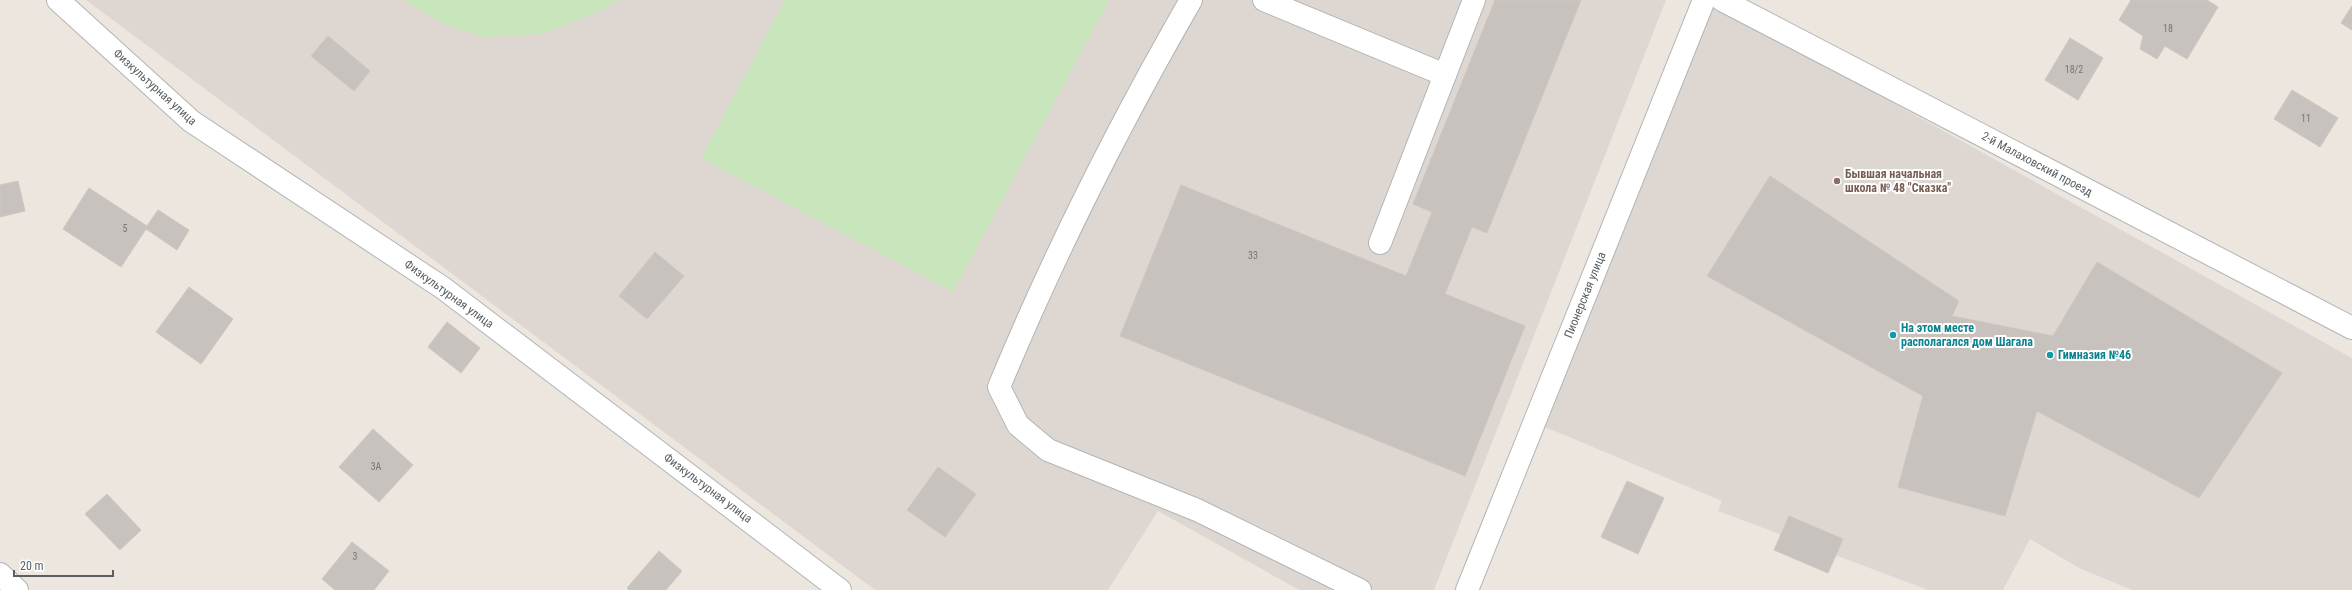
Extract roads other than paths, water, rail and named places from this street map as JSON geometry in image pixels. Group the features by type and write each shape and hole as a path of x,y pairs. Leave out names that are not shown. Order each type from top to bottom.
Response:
{"street":[{"name":"Физкультурная улица","path":"58,0 191,121 443,288 840,590"},
{"path":"1191,0 1139,90 1078,212 1031,310 999,388 1018,425 1048,450 1197,510 1360,590"},
{"path":"1264,0 1445,75"},
{"path":"1380,243 1474,0"},
{"name":"Пионерская улица","path":"1467,590 1704,0"},
{"name":"2-й Малаховский проезд","path":"1722,0 2352,328"},
{"path":"0,574 17,590"}],"place":[{"name":"Бывшая начальная школа № 48 \"Сказка\"","path":"1837,181"},
{"name":"На этом месте располагался дом Шагала","path":"1893,335"},
{"name":"Гимназия №46","path":"2050,355"}]}
